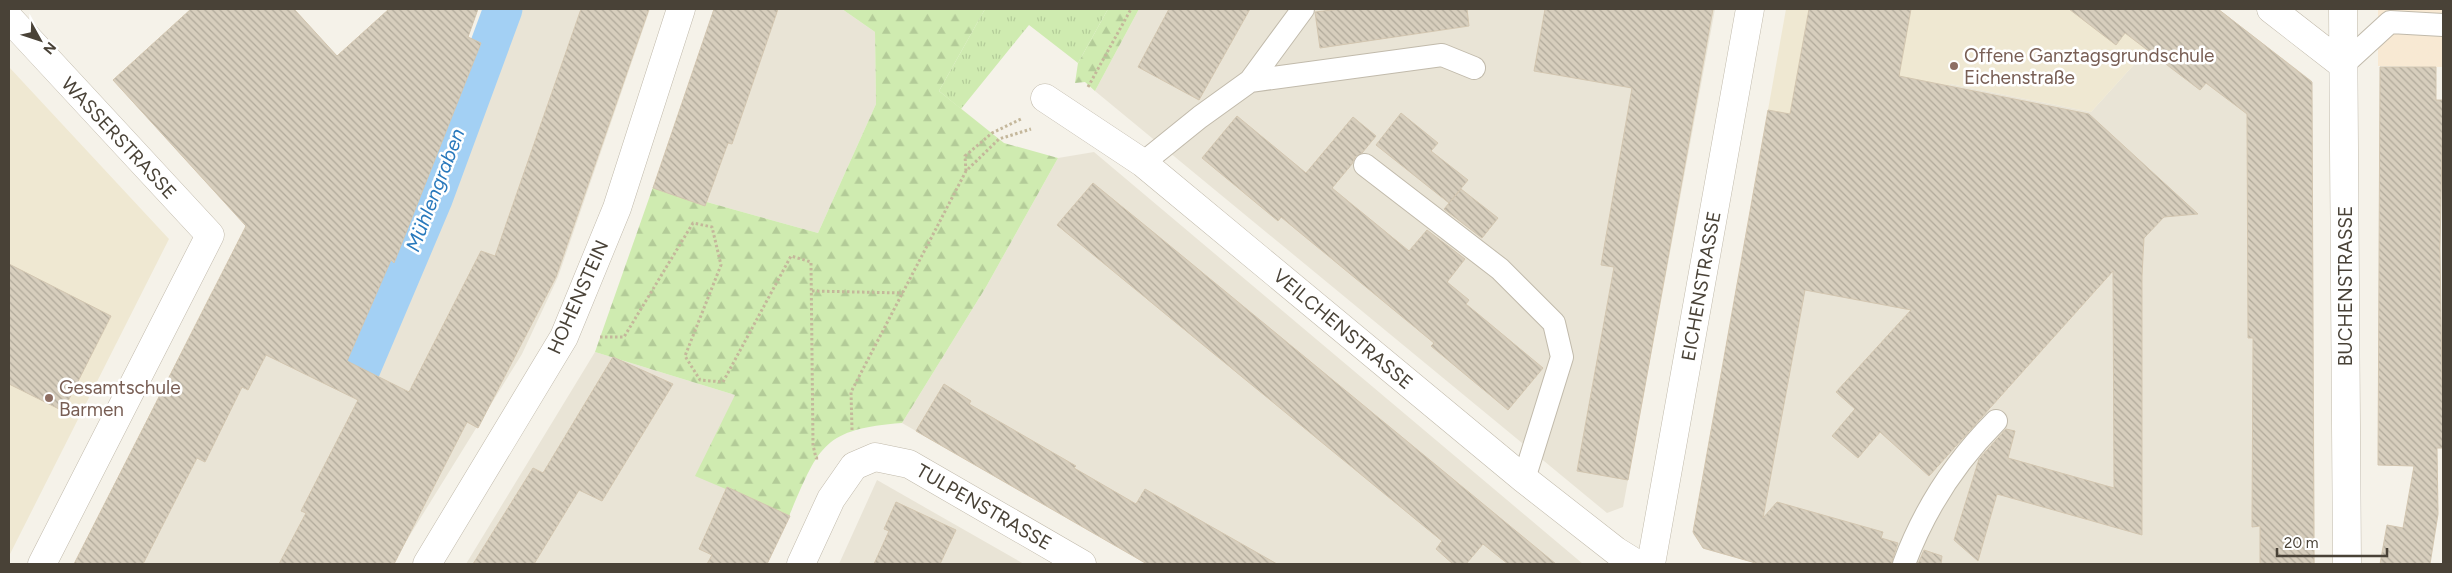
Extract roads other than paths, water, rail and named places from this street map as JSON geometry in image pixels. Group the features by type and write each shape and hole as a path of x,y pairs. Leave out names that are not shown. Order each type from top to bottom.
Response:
{"street":[{"name":"HOHENSTEIN","path":"427,564 564,337 617,208 681,9"},
{"name":"EICHENSTRASSE","path":"1651,564 1750,9"},
{"path":"2271,9 2343,65"},
{"name":"BUCHENSTRASSE","path":"2343,9 2347,564"},
{"name":"WASSERSTRASSE","path":"9,18 210,235 42,564"},
{"name":"VEILCHENSTRASSE","path":"1045,98 1143,163 1524,479 1616,551 1637,564"},
{"name":"TULPENSTRASSE","path":"801,564 831,499 854,466 875,457 910,464 1082,564"}],"lane":[{"path":"1143,163 1200,117 1250,81 1303,9"},
{"path":"2343,65 2390,22 2443,25"},
{"path":"1250,81 1442,55 1474,68"},
{"path":"1365,165 1500,269 1554,323 1562,357 1524,479"},
{"path":"1904,564 1914,537 1930,506 1972,445 1996,421"}],"waterway":[{"name":"Mühlengraben","path":"361,369 433,199 503,9"}],"place":[{"name":"Offene Ganztagsgrundschule Eichenstraße","path":"1954,66"},
{"name":"Gesamtschule Barmen","path":"49,398"}]}
